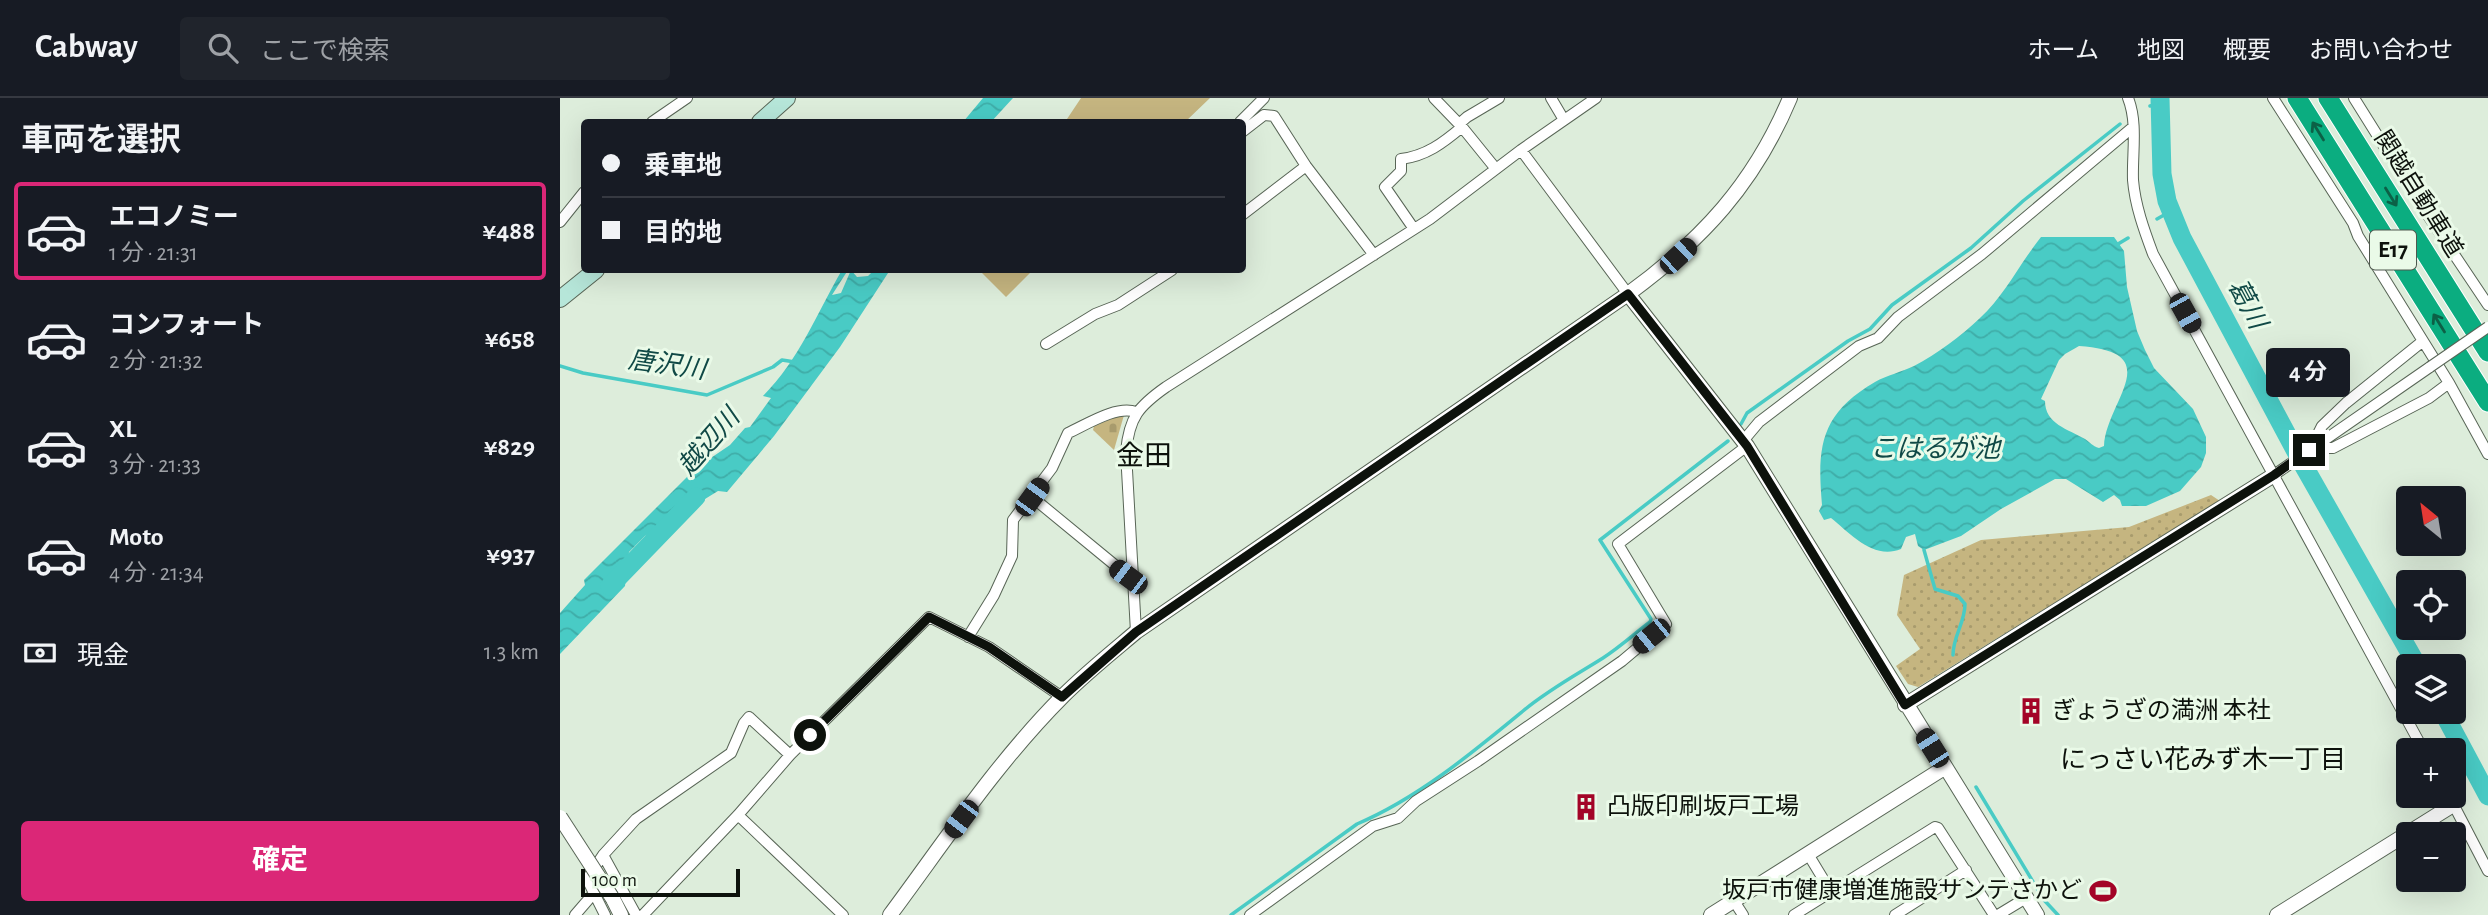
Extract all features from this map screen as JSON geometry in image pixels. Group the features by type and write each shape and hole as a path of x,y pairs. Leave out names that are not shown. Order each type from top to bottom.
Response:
{"highway":[{"name":"関越自動車道","path":"2297,98 2488,402"},
{"name":"関越自動車道","path":"2328,98 2488,352"}],"main road":[{"path":"763,119 787,98"},
{"path":"560,299 592,273"}],"street":[{"path":"656,119 687,98"},
{"path":"1243,119 1264,98"},
{"path":"1434,98 1496,169"},
{"path":"1414,229 1385,187 1401,170 1401,159 1413,158 1433,149 1467,117 1499,98"},
{"path":"1551,98 1564,120"},
{"path":"1136,632 1126,452 1129,428 1136,412 1166,387 1414,229 1596,98"},
{"path":"890,915 985,786 1062,697 1136,632 1628,294 1678,256 1729,203 1754,169 1790,98"},
{"path":"2128,98 2133,112 2134,183 2145,233 2153,254 2278,472 2417,738"},
{"path":"2273,98 2449,383 2488,454"},
{"path":"2354,98 2419,202 2488,303"},
{"path":"1246,129 1265,115 1274,116 1306,166 1374,255"},
{"path":"1250,915 1373,826 1398,818 1416,801 1622,661 1666,624 1618,544 1745,444 1759,422 1859,346 1875,340 1898,317 1982,254 2133,127"},
{"path":"1521,150 1628,294 1745,444 2037,915"},
{"path":"1246,212 1306,166"},
{"path":"560,222 581,196"},
{"path":"1046,344 1095,314 1118,305 1167,273"},
{"path":"1905,705 2278,472 2488,327"},
{"path":"2310,449 2322,426 2397,360 2423,341"},
{"path":"2310,449 2333,448 2429,398 2449,383"},
{"path":"968,637 994,595 1012,556 1013,520 1052,468 1068,433 1119,411 1136,412"},
{"path":"1032,497 1133,580"},
{"path":"643,915 738,815 790,755 929,617 1017,665 1062,697"},
{"path":"605,915 588,883 588,875 636,819 731,753 749,717 790,755"},
{"path":"1711,915 1944,768"},
{"path":"2277,915 2439,808"},
{"path":"2455,808 2488,871"},
{"path":"738,815 843,915"},
{"path":"560,817 621,915"},
{"path":"1794,915 1935,827 1996,915 2026,898"},
{"path":"603,855 636,915"},
{"path":"1808,855 1831,892"},
{"path":"1895,915 1966,870"},
{"path":"575,915 594,893"},
{"path":"1734,901 1743,915"}],"green space":[{"path":"1081,98 1210,98 1188,119 1067,119"},
{"path":"982,273 1030,273 1006,297"},
{"path":"1123,414 1114,450 1093,430 1094,426"},
{"path":"2211,495 2220,501 1918,687 1908,684 1896,666 1920,649 1897,615 1904,575 1981,540 2129,527"}],"water":[{"path":"983,98 1013,98 994,119 966,119"},
{"name":"こはるが池","path":"2041,237 2114,237 2124,251 2127,287 2137,331 2145,350 2154,368 2193,409 2206,437 2206,453 2201,467 2180,491 2146,506 2122,506 2114,495 2103,502 2066,479 2055,479 2001,509 1961,536 1924,550 1918,546 1915,534 1906,537 1901,549 1881,551 1863,544 1831,518 1824,520 1819,511 1822,505 1820,466 1826,434 1833,420 1857,394 1880,380 1923,361 1980,318 1997,299","holes":["2079,346 2106,350 2121,358 2127,368 2126,381 2107,429 2104,446 2099,448 2053,420 2046,409 2045,401 2041,399 2059,360 2065,354"]},
{"path":"840,273 846,273 832,295 841,293 850,273 857,277 871,273 888,273 840,347 774,436 727,492 718,491 645,536 629,552 625,586 560,654 560,613 585,585 584,580 696,468 730,445 745,428 750,427 771,398 763,396 787,367"}],"waterway":[{"name":"葛川","path":"2160,98 2162,174 2167,201 2182,238 2301,461 2411,654"},
{"path":"2150,106 2159,104"},
{"path":"1741,424 1747,413 1848,341 1870,329 1892,305 1971,248 2023,201 2120,124"},
{"path":"2157,219 2171,211"},
{"path":"2118,244 2128,238"},
{"name":"唐沢川","path":"560,366 583,373 707,395 773,367 782,360 795,362"},
{"path":"1231,915 1357,824 1402,801 1444,774 1533,703 1609,654 1650,622 1651,619 1600,540 1728,441"},
{"name":"越辺川","path":"610,586 696,497"},
{"path":"1924,550 1935,589 1958,596 1965,604 1953,655"},
{"name":"葛川","path":"2449,724 2488,796"},
{"path":"1976,787 2044,900 2058,915"}],"place":[{"name":"ぎょうざの満洲 本社","path":"2031,711"},
{"name":"凸版印刷坂戸工場","path":"1586,807"},
{"name":"坂戸市健康増進施設サンテさかど","path":"2103,891"}],"district":[{"name":"金田","path":"1144,457"},
{"name":"にっさい花みず木一丁目","path":"2203,760"}],"route":[{"path":"810,735 929,617 989,647 1062,697 1136,632 1628,294 1747,446 1905,705 2274,475 2309,450"}]}
